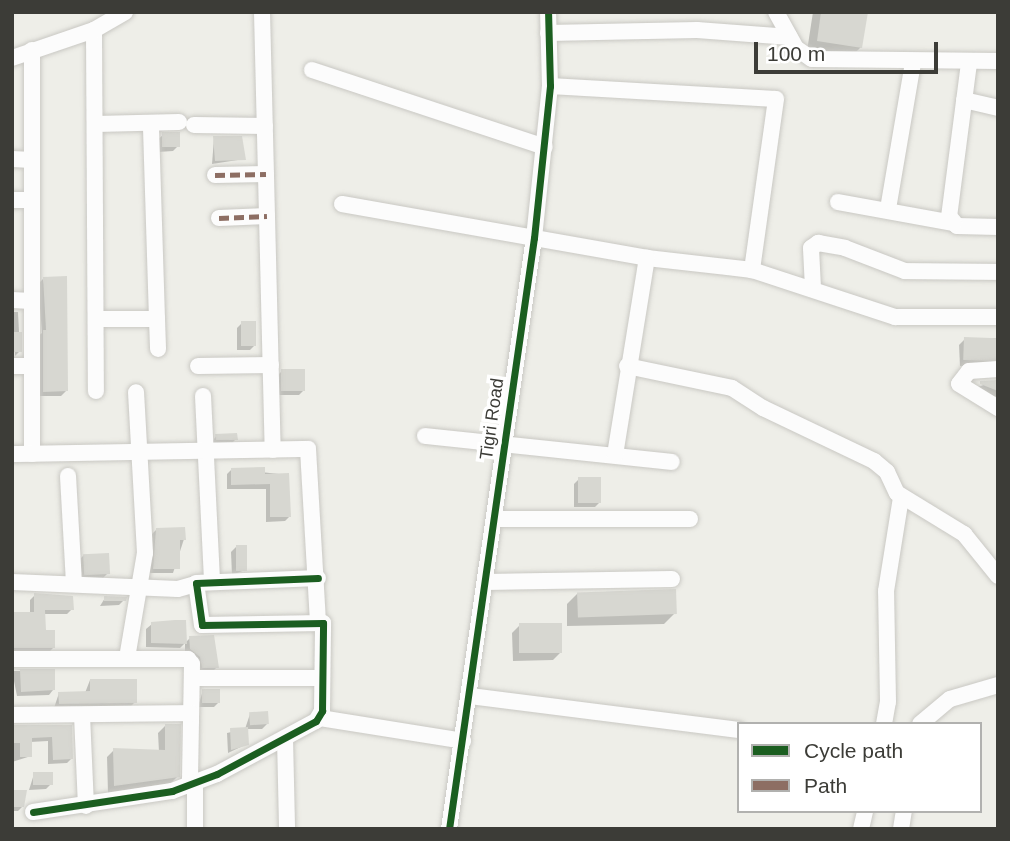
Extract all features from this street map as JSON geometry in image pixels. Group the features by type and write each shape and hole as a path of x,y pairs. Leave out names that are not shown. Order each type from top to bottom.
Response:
{"street":[{"path":"12,58 94,30 125,12"},
{"path":"262,12 273,450"},
{"name":"Tigri Road","path":"449,829 534,238 550,86 548,12"},
{"path":"776,12 801,54 812,59 969,63 998,61"},
{"path":"94,30 96,391"},
{"path":"548,33 697,30 790,37"},
{"path":"32,50 32,454"},
{"path":"888,209 913,62"},
{"path":"954,223 949,212 969,63"},
{"path":"312,70 545,147"},
{"path":"550,86 776,99 752,270"},
{"path":"964,100 998,108"},
{"path":"150,123 158,349"},
{"path":"96,124 265,126"},
{"path":"12,159 32,160"},
{"path":"215,175 266,174"},
{"path":"12,200 32,201"},
{"path":"838,202 954,223 998,228"},
{"path":"342,204 647,258 752,270 895,317 998,317"},
{"path":"219,218 267,216"},
{"path":"813,288 811,248 818,243 845,248 905,271 998,272"},
{"path":"615,455 627,366 647,258"},
{"path":"12,300 31,301"},
{"path":"96,319 157,318"},
{"path":"198,366 271,365"},
{"path":"12,366 32,366"},
{"path":"627,366 732,388 764,408 874,461 901,496 964,534 998,576"},
{"path":"998,369 969,371 959,384 998,408"},
{"path":"127,658 137,585 145,553 136,392"},
{"path":"203,396 202,625 323,623 320,718"},
{"path":"425,436 505,442 672,462"},
{"path":"12,454 309,450 318,578 318,623"},
{"path":"68,476 74,582"},
{"path":"884,722 888,702 886,591 901,496"},
{"path":"494,519 690,519"},
{"path":"12,582 74,582 178,589 204,582 318,578"},
{"path":"486,582 671,579"},
{"path":"12,659 186,658 192,664 192,783 195,829"},
{"path":"192,678 321,678"},
{"path":"922,722 950,699 998,685"},
{"path":"470,696 737,730"},
{"path":"12,715 191,713"},
{"path":"82,715 86,806"},
{"path":"33,812 86,806 192,783 320,718 463,741"},
{"path":"285,738 287,829"}],"building":[{"path":"821,12 868,12 862,48 817,41"},
{"path":"162,132 180,132 180,147 162,147"},
{"path":"213,136 242,136 246,160 215,161"},
{"path":"67,276 68,391 43,392 43,330 46,330 43,277"},
{"path":"241,321 256,321 256,346 241,346"},
{"path":"12,332 22,332 22,352 12,352"},
{"path":"964,337 998,338 997,361 963,360"},
{"path":"281,369 305,369 305,391 281,391"},
{"path":"998,380 998,391 980,384 980,381"},
{"path":"237,433 238,440 216,440 215,434"},
{"path":"265,467 265,474 289,473 291,517 270,517 270,484 231,485 231,468"},
{"path":"578,477 601,477 601,503 578,503"},
{"path":"185,527 186,540 180,540 180,569 153,569 156,528"},
{"path":"236,545 247,545 247,571 236,571"},
{"path":"109,553 110,574 84,575 83,554"},
{"path":"676,589 677,614 578,617 577,592"},
{"path":"34,593 73,596 74,610 45,610 46,630 55,630 55,648 12,648 12,612 34,612"},
{"path":"104,596 127,597 126,601 104,601"},
{"path":"186,620 187,644 151,643 151,622"},
{"path":"519,623 562,623 562,653 519,653"},
{"path":"214,635 219,668 202,668 200,657 190,649 189,636"},
{"path":"12,669 55,669 55,690 21,692 20,670"},
{"path":"90,679 137,679 137,703 59,704 58,692 90,691"},
{"path":"202,689 220,689 220,703 202,703"},
{"path":"268,711 269,724 250,725 249,712"},
{"path":"165,724 181,724 180,777 114,786 113,748 165,750"},
{"path":"12,725 72,725 73,759 53,760 52,737 32,738 32,757 20,757 20,743 12,743"},
{"path":"248,727 249,745 231,750 230,728"},
{"path":"33,772 53,772 53,785 33,785"},
{"path":"12,790 27,790 24,807 12,807"}],"marked path":[{"path":"215,175 266,174"},
{"path":"219,218 267,216"}],"cycle path":[{"path":"449,829 534,238 550,86 548,12"},
{"path":"33,812 172,791 217,774 316,721 322,711 323,623 202,625 196,583 318,578"}]}
